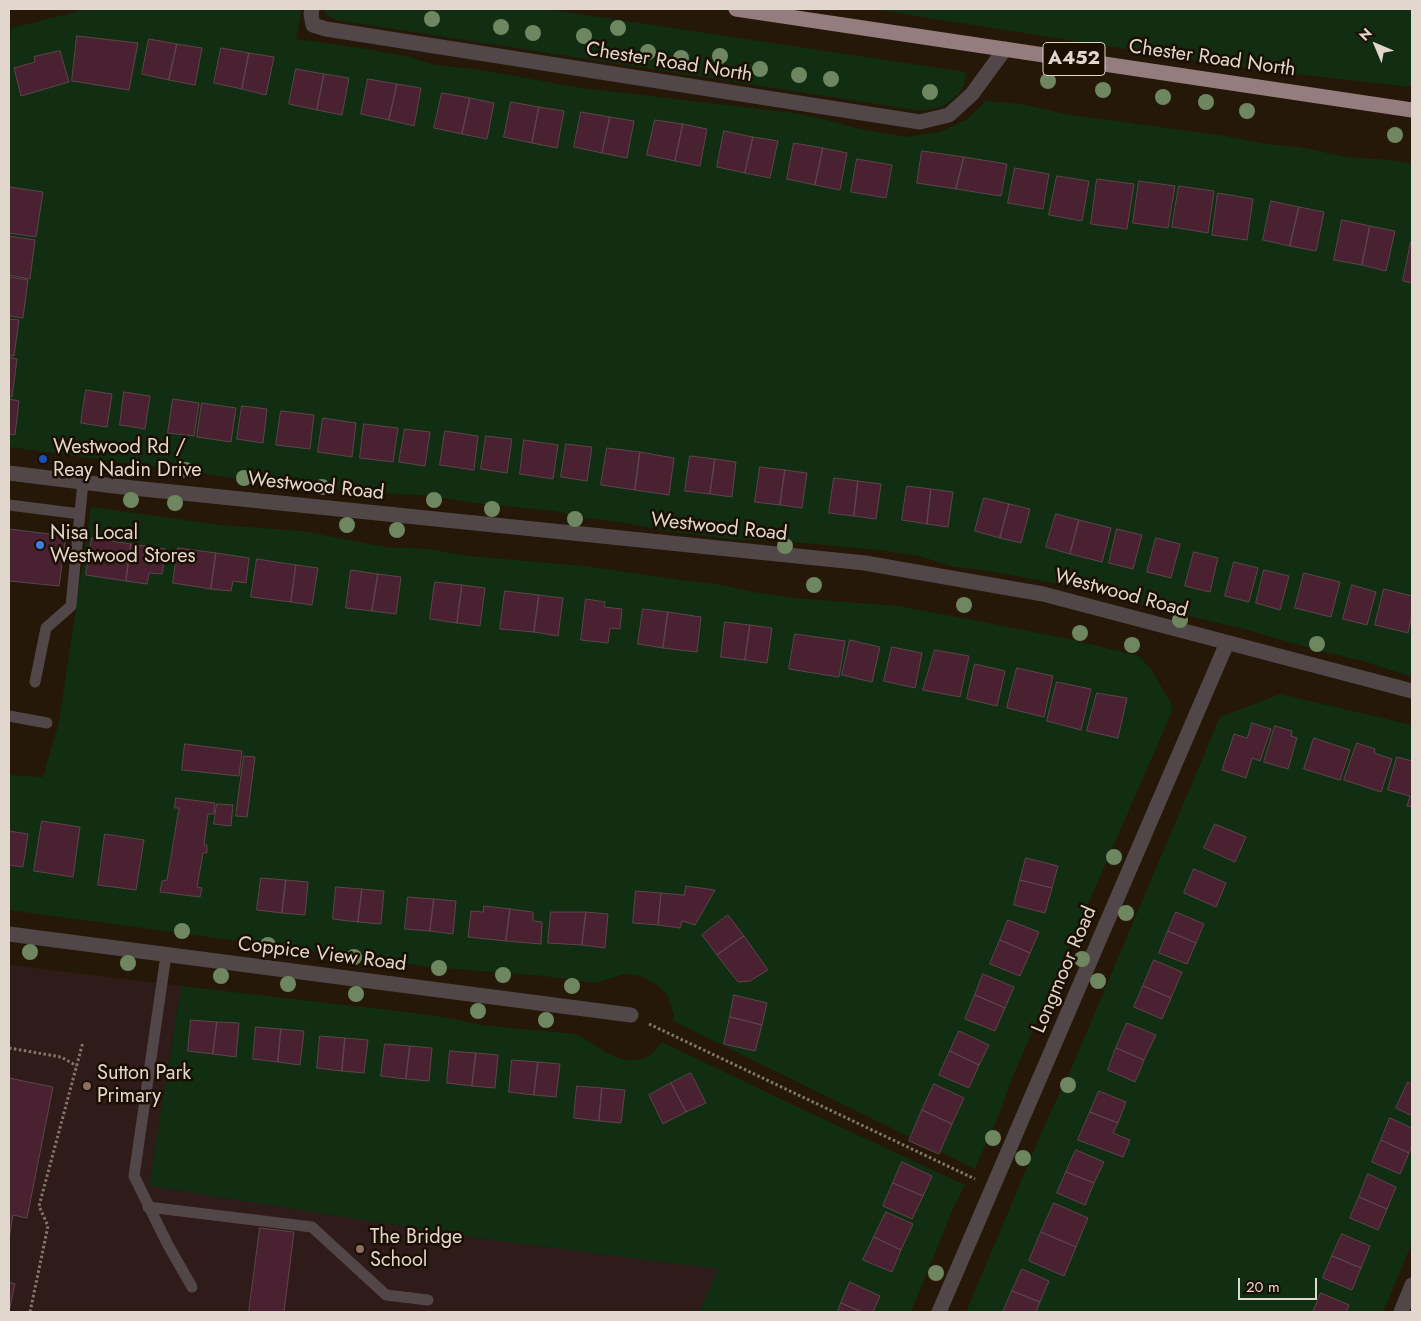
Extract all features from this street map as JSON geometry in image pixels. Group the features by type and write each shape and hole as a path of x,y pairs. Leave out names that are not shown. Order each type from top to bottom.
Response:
{"highway":[{"name":"Chester Road North","path":"736,9 1412,110"}],"street":[{"name":"Chester Road North","path":"312,9 313,25 326,29 920,122 949,115 972,94 1005,49"},
{"name":"Westwood Road","path":"9,473 865,563 1044,594 1412,691"},
{"name":"Longmoor Road","path":"940,1312 1227,643"},
{"name":"Coppice View Road","path":"9,934 630,1015"},
{"path":"1401,1312 1412,1285"}],"lane":[{"path":"35,682 46,628 71,606 83,482"},
{"path":"9,505 80,514"},
{"path":"9,716 47,723"},
{"path":"166,955 134,1176 148,1207 192,1287"},
{"path":"148,1207 312,1227 386,1295 428,1300"}],"path":[{"path":"630,1015 993,1188"},
{"path":"30,1312 48,1226 39,1206 83,1042"},
{"path":"9,1048 61,1057 77,1066"}],"shaded area":[{"path":"9,965 181,986 149,1186 477,1238 719,1269 699,1312 9,1312"}],"green space":[{"path":"87,9 302,9 296,39 367,49 405,56 436,65 475,69 582,88 795,113 860,129 906,137 939,132 966,120 986,101 1022,104 1065,114 1225,136 1266,144 1306,148 1345,157 1390,160 1412,164 1412,677 1363,661 1320,651 1244,629 1064,585 990,571 954,567 919,556 880,550 772,540 738,540 665,531 553,511 475,503 431,496 307,488 9,447 9,49 12,28"},
{"path":"323,9 546,9 966,72 961,90 950,102 933,109 915,110 336,20 326,14"},
{"path":"872,9 1412,9 1412,87 1251,69"},
{"path":"91,507 220,525 303,531 385,547 428,549 468,556 585,566 716,584 795,598 898,606 1069,639 1139,656 1151,669 1171,703 1171,714 1012,1078 1001,1110 975,1169 673,1021 674,1015 667,994 641,976 625,974 596,983 544,976 431,967 9,910 9,775 43,777 59,722"},
{"path":"1280,694 1412,725 1412,1243 1383,1312 966,1312 1220,717"},
{"path":"181,986 415,1013 481,1025 575,1034 621,1059 641,1059 652,1054 662,1042 965,1185 953,1209 911,1312 699,1312 718,1269 477,1238 149,1186"}],"building":[{"path":"77,36 138,43 129,90 72,81"},
{"path":"149,39 177,44 169,80 142,74"},
{"path":"177,44 202,48 195,85 169,80"},
{"path":"221,48 249,53 242,89 214,83"},
{"path":"60,51 69,82 21,96 14,68 35,62 34,57"},
{"path":"249,53 274,57 266,95 242,89"},
{"path":"296,69 324,74 317,110 289,104"},
{"path":"324,74 349,78 342,115 317,110"},
{"path":"368,79 397,84 389,120 361,114"},
{"path":"397,84 421,88 414,126 389,120"},
{"path":"442,93 470,98 462,134 434,128"},
{"path":"470,98 494,103 487,139 462,134"},
{"path":"511,102 539,107 532,143 504,137"},
{"path":"539,107 564,111 557,148 532,143"},
{"path":"581,112 610,117 602,153 574,147"},
{"path":"610,117 634,121 627,158 602,153"},
{"path":"655,120 683,124 675,161 647,155"},
{"path":"683,124 707,129 700,166 675,161"},
{"path":"724,131 753,137 745,173 717,167"},
{"path":"753,137 778,141 770,178 745,173"},
{"path":"794,143 823,148 815,185 787,179"},
{"path":"823,148 847,153 840,190 815,185"},
{"path":"922,151 964,157 956,189 917,183"},
{"path":"964,157 1007,164 1001,196 956,189"},
{"path":"857,159 892,165 886,198 851,192"},
{"path":"1015,168 1049,174 1043,209 1008,203"},
{"path":"1057,176 1089,181 1082,221 1049,215"},
{"path":"1097,179 1134,184 1127,229 1091,224"},
{"path":"1139,181 1175,186 1168,228 1133,223"},
{"path":"1179,186 1214,191 1208,233 1172,227"},
{"path":"10,187 43,192 36,237 9,233"},
{"path":"1218,193 1253,199 1247,240 1212,235"},
{"path":"1271,201 1299,207 1290,246 1263,240"},
{"path":"1299,207 1324,212 1316,251 1290,246"},
{"path":"1342,220 1370,226 1362,265 1334,260"},
{"path":"1370,226 1395,231 1386,271 1362,265"},
{"path":"9,236 35,240 30,279 9,275"},
{"path":"1412,242 1412,283 1403,281"},
{"path":"9,277 28,280 23,318 9,316"},
{"path":"9,319 19,320 14,356 9,355"},
{"path":"9,357 17,359 12,397 9,397"},
{"path":"86,390 112,394 107,427 81,423"},
{"path":"124,392 150,396 145,429 120,425"},
{"path":"9,399 19,401 15,435 9,434"},
{"path":"173,399 199,403 194,436 168,433"},
{"path":"202,403 236,408 231,442 197,437"},
{"path":"242,406 267,409 263,443 237,439"},
{"path":"281,411 314,415 310,449 276,445"},
{"path":"323,418 356,423 352,457 318,452"},
{"path":"364,424 398,428 393,462 360,458"},
{"path":"405,429 430,432 425,466 399,462"},
{"path":"445,431 478,436 474,470 440,465"},
{"path":"486,436 512,439 507,473 481,469"},
{"path":"524,440 558,445 553,479 520,474"},
{"path":"566,444 592,447 587,481 561,477"},
{"path":"607,448 640,452 635,490 601,485"},
{"path":"640,452 674,458 669,495 635,490"},
{"path":"690,456 715,459 710,494 685,491"},
{"path":"715,459 736,462 732,497 710,494"},
{"path":"760,467 785,470 780,505 755,502"},
{"path":"785,470 807,473 802,508 780,505"},
{"path":"834,478 858,481 854,516 829,513"},
{"path":"858,481 881,484 876,519 854,516"},
{"path":"907,486 931,489 927,524 902,520"},
{"path":"931,489 953,492 948,527 927,524"},
{"path":"984,498 1009,504 1000,538 975,531"},
{"path":"1009,504 1030,509 1021,543 1000,538"},
{"path":"1056,514 1079,520 1070,554 1046,547"},
{"path":"1079,520 1111,528 1102,562 1070,554"},
{"path":"9,529 66,536 59,586 9,581"},
{"path":"1117,529 1142,535 1133,569 1109,563"},
{"path":"92,538 131,544 126,581 86,575"},
{"path":"1156,538 1180,544 1171,578 1147,572"},
{"path":"131,544 166,549 162,574 149,573 147,584 126,581"},
{"path":"178,548 216,553 211,589 173,583"},
{"path":"1194,552 1218,558 1210,592 1185,586"},
{"path":"216,553 249,558 246,583 233,581 231,591 211,589"},
{"path":"257,559 296,565 291,602 251,597"},
{"path":"1234,562 1258,568 1249,602 1225,596"},
{"path":"296,565 318,568 312,605 291,602"},
{"path":"351,570 378,574 372,611 346,608"},
{"path":"1264,570 1289,576 1280,610 1256,603"},
{"path":"1304,573 1340,582 1331,617 1295,608"},
{"path":"378,574 401,577 396,614 372,611"},
{"path":"435,582 462,585 457,623 430,619"},
{"path":"462,585 485,588 480,626 457,623"},
{"path":"1352,585 1376,592 1367,625 1343,619"},
{"path":"1384,589 1412,596 1412,614 1408,633 1375,625"},
{"path":"505,591 539,595 534,632 500,629"},
{"path":"539,595 563,598 558,636 534,632"},
{"path":"586,599 605,602 604,607 622,609 620,629 610,628 608,643 581,640"},
{"path":"643,609 668,612 663,648 638,644"},
{"path":"668,612 701,617 697,652 663,648"},
{"path":"725,622 750,625 745,660 721,657"},
{"path":"750,625 772,628 767,663 745,660"},
{"path":"795,634 845,641 839,677 789,669"},
{"path":"850,640 880,647 872,682 842,675"},
{"path":"892,647 922,653 915,688 884,681"},
{"path":"935,650 969,656 960,697 923,690"},
{"path":"975,664 1005,671 997,706 967,699"},
{"path":"1017,668 1053,676 1044,717 1007,708"},
{"path":"1057,682 1091,689 1081,730 1047,721"},
{"path":"1097,693 1127,698 1118,738 1087,731"},
{"path":"1252,723 1271,729 1260,761 1252,758 1246,778 1222,770 1234,734 1247,738"},
{"path":"1275,726 1292,731 1291,736 1297,738 1288,769 1264,762"},
{"path":"1314,738 1350,750 1340,780 1304,769"},
{"path":"1357,743 1375,749 1374,753 1392,759 1381,792 1344,780"},
{"path":"185,744 242,751 239,776 182,770"},
{"path":"244,756 255,757 247,817 236,816"},
{"path":"1397,757 1412,761 1412,807 1407,806 1410,796 1388,790"},
{"path":"176,798 215,803 214,814 208,814 204,845 207,845 207,853 203,853 197,887 202,888 200,897 160,892 162,881 167,880 179,808 175,808"},
{"path":"217,804 233,805 231,826 214,824"},
{"path":"42,821 80,827 73,877 34,871"},
{"path":"1215,824 1246,837 1235,862 1204,848"},
{"path":"9,831 28,834 23,867 9,865"},
{"path":"105,834 144,840 136,890 98,885"},
{"path":"1026,858 1058,866 1052,888 1020,880"},
{"path":"1194,869 1226,883 1216,907 1184,893"},
{"path":"261,878 286,880 282,913 257,910"},
{"path":"286,880 308,882 305,915 282,913"},
{"path":"1020,880 1052,888 1045,913 1014,905"},
{"path":"686,886 715,890 695,925 682,921 680,928 658,925 661,893 684,895"},
{"path":"336,887 362,889 358,922 333,919"},
{"path":"362,889 384,891 381,924 358,922"},
{"path":"636,891 661,893 658,925 633,923"},
{"path":"408,897 434,899 430,931 405,929"},
{"path":"434,899 456,901 453,934 430,931"},
{"path":"484,906 510,909 506,941 468,937 471,911 483,912"},
{"path":"510,909 533,912 533,921 542,922 541,944 506,941"},
{"path":"551,912 586,912 582,945 548,943"},
{"path":"586,912 608,914 605,948 582,945"},
{"path":"1176,912 1204,924 1196,943 1168,931"},
{"path":"728,915 744,936 717,955 702,935"},
{"path":"1008,920 1039,932 1030,953 1000,940"},
{"path":"1168,931 1196,943 1187,964 1159,953"},
{"path":"744,936 768,970 750,981 738,982 717,955"},
{"path":"1000,940 1030,953 1020,976 990,964"},
{"path":"1154,960 1182,972 1171,998 1143,986"},
{"path":"983,974 1014,987 1005,1008 975,995"},
{"path":"1143,986 1171,998 1162,1019 1134,1007"},
{"path":"734,995 767,1003 762,1025 730,1017"},
{"path":"975,995 1005,1008 995,1031 965,1019"},
{"path":"730,1017 762,1025 755,1051 724,1044"},
{"path":"191,1020 217,1022 213,1054 188,1051"},
{"path":"217,1022 239,1023 236,1057 213,1054"},
{"path":"1127,1023 1156,1035 1144,1060 1116,1048"},
{"path":"256,1027 281,1029 278,1062 253,1059"},
{"path":"281,1029 304,1031 300,1065 278,1062"},
{"path":"959,1031 989,1045 979,1065 950,1051"},
{"path":"320,1036 345,1038 342,1071 317,1068"},
{"path":"345,1038 368,1040 364,1073 342,1071"},
{"path":"385,1044 410,1046 406,1079 381,1076"},
{"path":"410,1046 432,1048 429,1081 406,1079"},
{"path":"1116,1048 1144,1060 1135,1082 1108,1070"},
{"path":"450,1051 476,1053 472,1086 447,1083"},
{"path":"950,1051 979,1065 969,1088 939,1075"},
{"path":"476,1053 498,1055 495,1088 472,1086"},
{"path":"512,1060 538,1062 534,1095 509,1092"},
{"path":"538,1062 560,1064 556,1097 534,1095"},
{"path":"691,1073 706,1103 686,1112 671,1083"},
{"path":"9,1078 53,1087 27,1218 13,1215 9,1238"},
{"path":"1408,1082 1412,1084 1412,1116 1396,1108"},
{"path":"671,1083 686,1112 663,1124 649,1095"},
{"path":"934,1084 964,1098 952,1124 922,1110"},
{"path":"577,1086 602,1088 599,1121 574,1118"},
{"path":"602,1088 625,1090 621,1123 599,1121"},
{"path":"1099,1091 1126,1102 1118,1123 1090,1112"},
{"path":"922,1110 952,1124 939,1154 909,1141"},
{"path":"1090,1112 1118,1123 1113,1133 1130,1140 1123,1157 1078,1140"},
{"path":"1390,1118 1412,1128 1412,1145 1409,1153 1381,1140"},
{"path":"1381,1140 1409,1153 1400,1174 1372,1162"},
{"path":"1076,1150 1104,1162 1094,1183 1066,1172"},
{"path":"902,1162 932,1176 923,1196 893,1183"},
{"path":"1066,1172 1094,1183 1085,1205 1057,1193"},
{"path":"1368,1174 1396,1187 1387,1209 1359,1197"},
{"path":"893,1183 923,1196 912,1219 883,1206"},
{"path":"1359,1197 1387,1209 1378,1230 1350,1218"},
{"path":"1054,1203 1088,1218 1076,1247 1041,1232"},
{"path":"886,1212 913,1224 901,1250 874,1237"},
{"path":"260,1228 294,1232 284,1312 249,1312"},
{"path":"1041,1232 1076,1247 1064,1276 1029,1261"},
{"path":"1342,1234 1370,1246 1361,1268 1332,1256"},
{"path":"874,1237 901,1250 892,1272 863,1260"},
{"path":"1332,1256 1361,1268 1352,1290 1323,1278"},
{"path":"1022,1269 1049,1281 1040,1302 1012,1291"},
{"path":"9,1282 15,1284 9,1312"},
{"path":"850,1282 880,1296 873,1312 862,1312 841,1303"},
{"path":"1012,1291 1040,1302 1036,1312 1003,1312"},
{"path":"1321,1293 1349,1305 1346,1312 1313,1312"},
{"path":"841,1303 862,1312 838,1312"}],"place":[{"name":"Westwood Rd / Reay Nadin Drive","path":"43,459"},
{"name":"Nisa Local Westwood Stores","path":"40,545"},
{"name":"Sutton Park Primary","path":"87,1086"},
{"name":"The Bridge School","path":"360,1249"}]}
